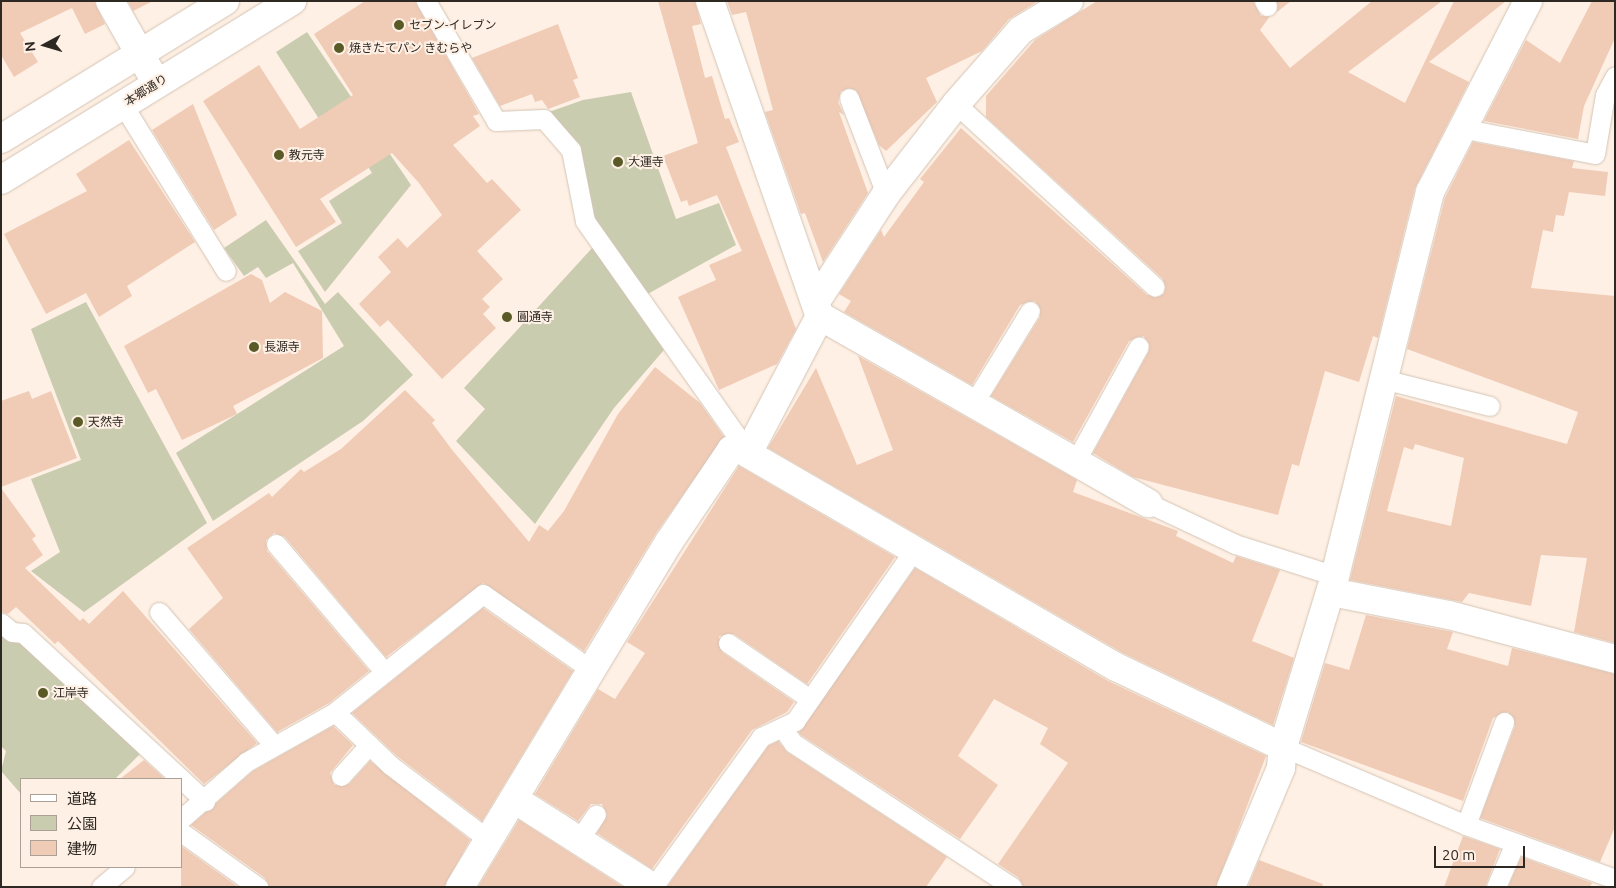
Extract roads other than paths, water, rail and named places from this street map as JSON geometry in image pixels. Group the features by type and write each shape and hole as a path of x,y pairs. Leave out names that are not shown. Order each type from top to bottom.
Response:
{"street":[{"path":"110,1 157,84"},
{"path":"1,139 224,1"},
{"name":"本郷通り","path":"1,180 292,1"},
{"path":"710,1 819,308 974,404 1148,503"},
{"path":"743,451 819,308 886,194 956,104 1021,30 1070,1"},
{"path":"1231,887 1281,768 1283,747 1333,584 1430,192 1460,128 1528,1"},
{"path":"460,887 593,671 669,542 731,450 743,451 1116,667 1283,747"},
{"path":"1333,584 1615,658"},
{"path":"514,799 652,887"}],"lane":[{"path":"426,1 496,121 544,119 571,150 585,221 736,435 743,451"},
{"path":"1460,128 1595,154 1604,95 1615,76"},
{"path":"849,98 886,194"},
{"path":"956,104 1155,287"},
{"path":"123,105 226,271"},
{"path":"974,404 1030,311"},
{"path":"1075,462 1139,346"},
{"path":"1383,379 1490,406"},
{"path":"1148,503 1235,544 1333,584"},
{"path":"276,544 383,670"},
{"path":"652,887 761,737 796,722 914,550"},
{"path":"182,818 205,801 246,762 334,712 383,670 483,594 593,671"},
{"path":"159,612 274,745"},
{"path":"1,623 12,632 23,633 180,778"},
{"path":"728,643 810,699"},
{"path":"334,712 369,745 490,841"},
{"path":"1466,825 1504,722"},
{"path":"783,729 792,743 1012,887"},
{"path":"341,776 369,745"},
{"path":"1283,747 1466,825 1615,879"},
{"path":"182,780 205,801"},
{"path":"578,841 596,814"},
{"path":"182,833 258,887"},
{"path":"1496,887 1515,843"},
{"path":"101,887 124,868"}],"place":[{"name":"セブン-イレブン","path":"399,25"},
{"name":"焼きたてパン きむらや","path":"339,48"},
{"name":"教元寺","path":"279,155"},
{"name":"大運寺","path":"618,162"},
{"name":"圓通寺","path":"507,317"},
{"name":"長源寺","path":"254,347"},
{"name":"天然寺","path":"78,422"},
{"name":"江岸寺","path":"43,693"}]}
